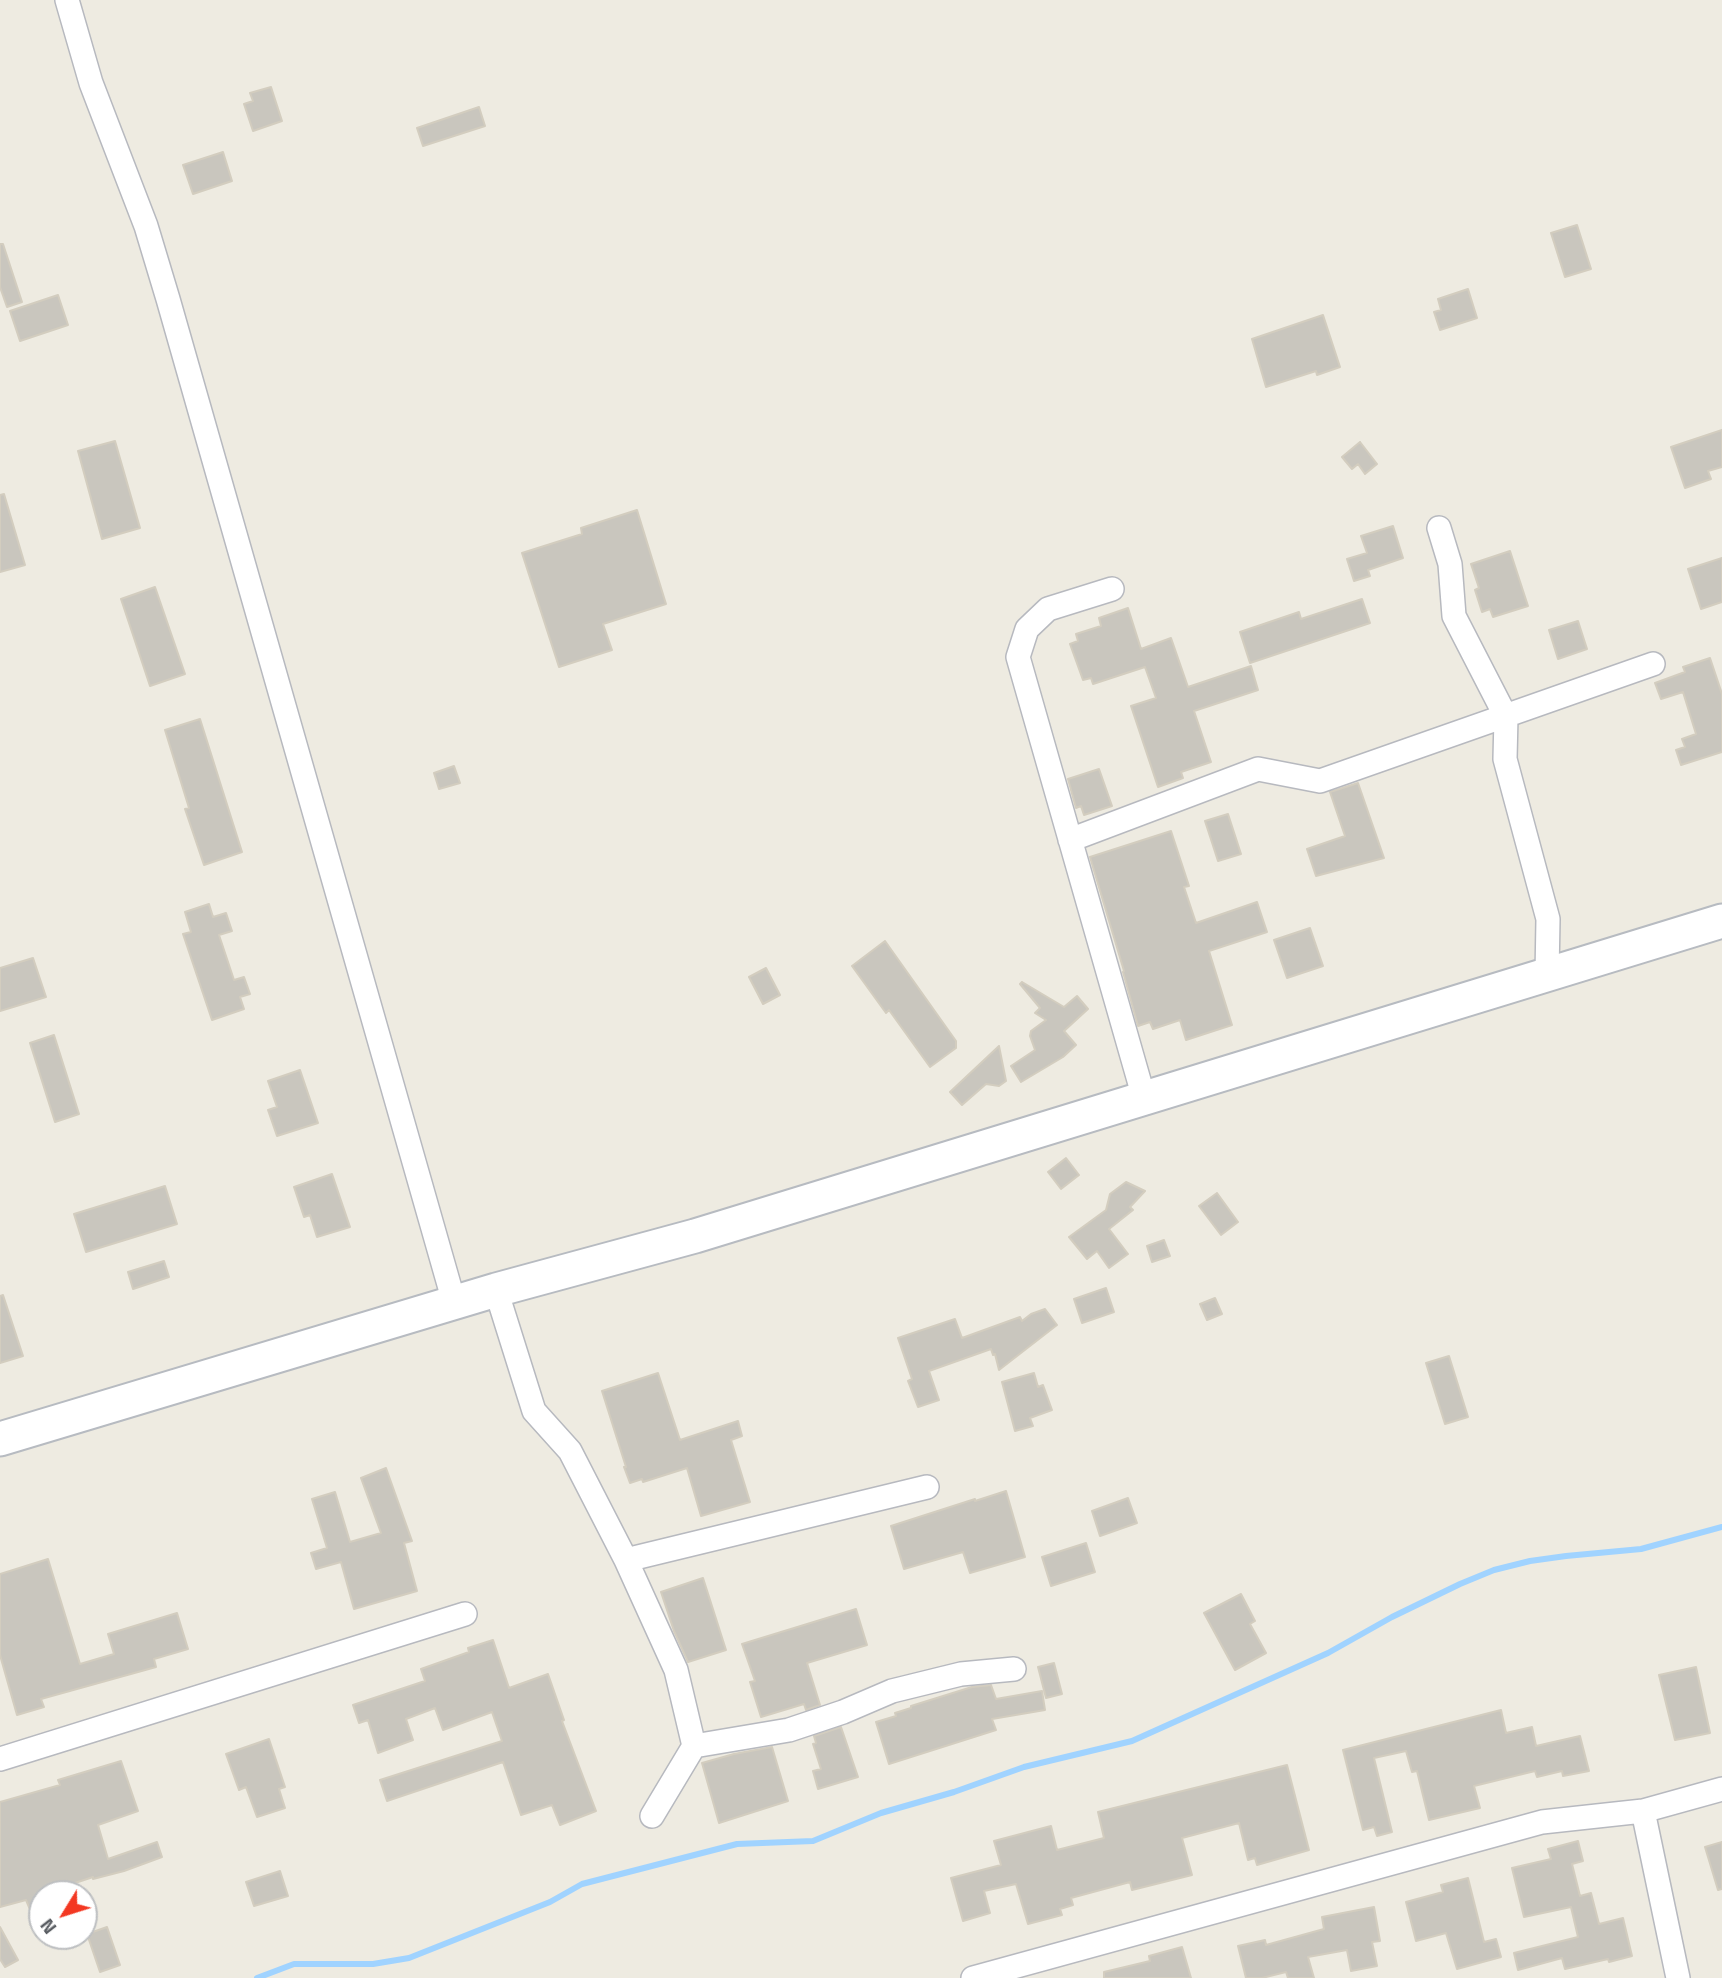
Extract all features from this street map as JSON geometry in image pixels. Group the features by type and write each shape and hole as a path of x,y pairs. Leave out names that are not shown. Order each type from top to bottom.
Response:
{"street":[{"path":"67,0 91,83 146,226 157,262 454,1303"},
{"path":"1438,528 1450,564 1454,616 1506,717 1505,759 1548,919 1547,975"},
{"path":"1112,589 1048,608 1027,629 1018,657 1144,1098"},
{"path":"1070,840 1258,769 1320,781 1653,664"},
{"path":"0,1439 496,1290 695,1236 1722,921"},
{"path":"496,1290 534,1411 570,1451 626,1560 677,1670 694,1746 652,1816"},
{"path":"626,1560 927,1487"},
{"path":"0,1759 466,1614"},
{"path":"694,1746 789,1730 843,1712 892,1691 961,1674 1014,1669"},
{"path":"973,1978 1542,1822 1643,1811 1722,1789"},
{"path":"1643,1811 1678,1978"}],"building":[{"path":"271,87 282,121 253,131 244,104 253,101 250,93"},
{"path":"479,107 485,126 423,146 417,128"},
{"path":"223,152 232,181 193,194 183,165"},
{"path":"1577,225 1591,269 1565,277 1551,233"},
{"path":"0,244 3,244 22,302 7,307 0,287"},
{"path":"1468,289 1477,318 1440,330 1434,312 1441,310 1438,299"},
{"path":"58,295 68,325 20,341 10,311"},
{"path":"1323,315 1340,367 1317,375 1316,371 1266,387 1252,339"},
{"path":"1722,430 1722,467 1708,471 1711,479 1685,488 1671,447"},
{"path":"115,441 140,528 102,539 78,451"},
{"path":"1360,442 1377,464 1365,474 1358,464 1352,469 1342,457"},
{"path":"4,494 25,565 0,572 0,495"},
{"path":"637,510 666,604 603,624 612,650 559,667 522,553 582,534 581,528"},
{"path":"1393,526 1403,558 1368,570 1370,576 1354,581 1347,559 1367,553 1361,536"},
{"path":"1510,551 1528,606 1493,617 1490,609 1482,612 1475,590 1479,588 1471,564"},
{"path":"1722,558 1722,602 1701,609 1688,569"},
{"path":"155,587 185,674 150,686 121,599"},
{"path":"1362,599 1370,623 1250,663 1240,632 1299,612 1301,619"},
{"path":"1128,608 1141,649 1171,638 1188,687 1251,666 1258,690 1194,711 1211,762 1181,772 1183,778 1158,787 1131,706 1156,698 1145,667 1093,684 1091,678 1083,680 1070,644 1078,641 1076,634 1101,626 1099,618"},
{"path":"1578,621 1587,649 1558,659 1549,630"},
{"path":"1710,658 1722,694 1722,752 1681,765 1676,750 1685,747 1682,739 1696,734 1683,692 1661,699 1655,683 1685,672 1683,667"},
{"path":"200,719 242,852 204,865 185,809 189,808 165,730"},
{"path":"454,766 460,783 439,789 434,773"},
{"path":"1099,769 1112,806 1084,815 1081,806 1076,808 1068,779"},
{"path":"1358,783 1384,858 1316,876 1307,849 1345,836 1330,792"},
{"path":"1228,814 1241,854 1218,861 1205,821"},
{"path":"1171,831 1189,886 1184,887 1196,923 1257,902 1267,932 1209,951 1232,1025 1186,1040 1180,1020 1153,1029 1150,1022 1138,1026 1090,857"},
{"path":"209,904 213,917 226,913 232,931 219,935 234,980 244,977 250,994 240,997 244,1009 212,1020 183,934 191,932 185,912"},
{"path":"1310,928 1323,966 1287,978 1274,940"},
{"path":"885,941 956,1041 956,1048 930,1067 889,1010 886,1013 852,966"},
{"path":"33,958 46,997 0,1011 0,968"},
{"path":"766,968 780,995 763,1004 749,977"},
{"path":"1022,982 1064,1007 1077,996 1088,1009 1064,1031 1076,1045 1063,1057 1021,1082 1011,1066 1035,1050 1031,1031 1046,1020 1035,1013 1040,1008 1020,984"},
{"path":"54,1035 79,1114 55,1122 30,1043"},
{"path":"999,1046 1006,1081 999,1086 986,1084 962,1105 950,1092"},
{"path":"300,1070 318,1123 277,1136 268,1110 277,1107 268,1081"},
{"path":"1066,1158 1079,1175 1061,1189 1048,1172"},
{"path":"332,1174 350,1227 317,1237 310,1215 304,1217 294,1187"},
{"path":"1126,1182 1145,1191 1130,1207 1133,1210 1109,1229 1128,1254 1109,1268 1097,1251 1087,1259 1069,1237 1106,1210 1110,1194"},
{"path":"165,1186 177,1224 86,1252 74,1214"},
{"path":"1217,1193 1238,1222 1221,1235 1199,1206"},
{"path":"1164,1240 1170,1256 1152,1262 1147,1246"},
{"path":"164,1261 169,1277 133,1289 128,1272"},
{"path":"1106,1288 1114,1312 1082,1323 1074,1299"},
{"path":"3,1295 23,1356 0,1363 0,1296"},
{"path":"1215,1298 1222,1314 1207,1320 1200,1304"},
{"path":"1045,1309 1057,1325 999,1370 991,1349 929,1371 939,1400 918,1407 908,1381 912,1379 898,1338 955,1319 962,1338 1020,1317 1022,1321"},
{"path":"1449,1356 1468,1417 1445,1424 1426,1363"},
{"path":"658,1373 680,1440 738,1421 742,1436 731,1440 750,1502 701,1516 687,1468 643,1482 642,1479 630,1483 602,1391"},
{"path":"1034,1373 1038,1387 1043,1385 1052,1410 1030,1418 1033,1426 1015,1431 1002,1382"},
{"path":"386,1468 412,1541 404,1543 417,1591 354,1609 341,1562 316,1569 311,1553 327,1548 312,1499 335,1492 350,1542 381,1533 361,1478"},
{"path":"1006,1491 1025,1557 970,1573 963,1552 904,1569 891,1526"},
{"path":"1128,1498 1137,1523 1100,1536 1092,1511"},
{"path":"1086,1543 1095,1572 1051,1586 1042,1557"},
{"path":"48,1559 80,1664 114,1654 108,1634 177,1613 188,1649 154,1659 156,1667 41,1699 44,1707 17,1715 0,1655 0,1574"},
{"path":"703,1578 726,1650 688,1662 661,1592"},
{"path":"1241,1594 1255,1621 1250,1624 1266,1653 1235,1670 1204,1613"},
{"path":"856,1609 867,1645 807,1663 820,1705 806,1710 804,1704 761,1717 750,1682 755,1681 742,1644"},
{"path":"493,1640 509,1688 548,1674 564,1720 562,1721 596,1811 560,1825 552,1805 521,1815 503,1762 387,1801 380,1780 502,1741 492,1712 443,1730 435,1708 406,1719 413,1740 378,1753 368,1720 359,1723 353,1705 425,1681 421,1669 469,1652 468,1648"},
{"path":"1054,1663 1062,1694 1046,1698 1038,1667"},
{"path":"1696,1667 1710,1733 1675,1740 1659,1675"},
{"path":"991,1685 996,1699 1042,1691 1045,1710 992,1719 996,1730 889,1764 876,1722 896,1716 895,1713 911,1706 972,1687"},
{"path":"1501,1710 1506,1733 1532,1727 1536,1746 1580,1736 1589,1771 1563,1776 1562,1771 1537,1777 1535,1771 1474,1786 1480,1808 1429,1820 1417,1771 1412,1772 1406,1751 1374,1758 1392,1832 1377,1836 1374,1827 1363,1830 1343,1750"},
{"path":"841,1727 858,1777 818,1789 813,1771 821,1769 813,1744 816,1743 814,1736"},
{"path":"269,1739 285,1787 279,1789 285,1808 257,1817 246,1787 239,1790 226,1754"},
{"path":"772,1747 788,1801 719,1823 702,1763"},
{"path":"121,1761 138,1811 98,1825 108,1859 157,1842 162,1857 93,1879 28,1880 28,1905 26,1900 0,1907 0,1802 60,1785 58,1780"},
{"path":"1287,1765 1309,1850 1257,1865 1255,1858 1248,1860 1239,1823 1182,1838 1192,1875 1132,1890 1130,1882 1071,1898 1073,1905 1060,1909 1062,1915 1028,1924 1016,1884 984,1891 990,1913 963,1921 951,1878 1001,1865 994,1841 1051,1826 1057,1850 1104,1838 1098,1812"},
{"path":"1578,1841 1583,1861 1572,1864 1580,1896 1591,1893 1599,1924 1623,1918 1632,1956 1565,1969 1562,1958 1518,1970 1514,1953 1578,1937 1571,1907 1524,1917 1512,1868 1551,1859 1548,1849"},
{"path":"1722,1842 1722,1889 1718,1890 1705,1847"},
{"path":"280,1871 288,1896 254,1906 246,1882"},
{"path":"1468,1878 1484,1942 1496,1939 1501,1957 1457,1969 1446,1933 1416,1941 1406,1902 1443,1892 1441,1885"},
{"path":"1374,1907 1380,1941 1372,1942 1377,1966 1351,1971 1347,1950 1308,1957 1314,1978 1288,1978 1286,1972 1262,1978 1246,1978 1238,1946 1265,1940 1266,1945 1324,1929 1322,1917"},
{"path":"0,1927 18,1960 5,1967 0,1959"},
{"path":"107,1927 120,1965 100,1972 92,1950 98,1950 98,1930"},
{"path":"1182,1947 1191,1978 1104,1978 1104,1972 1150,1961 1149,1956"}],"waterway":[{"path":"257,1978 294,1964 373,1964 409,1958 550,1902 582,1884 737,1844 813,1841 881,1813 954,1792 1024,1767 1132,1741 1328,1653 1392,1617 1494,1570 1530,1561 1641,1549 1722,1527"}]}
